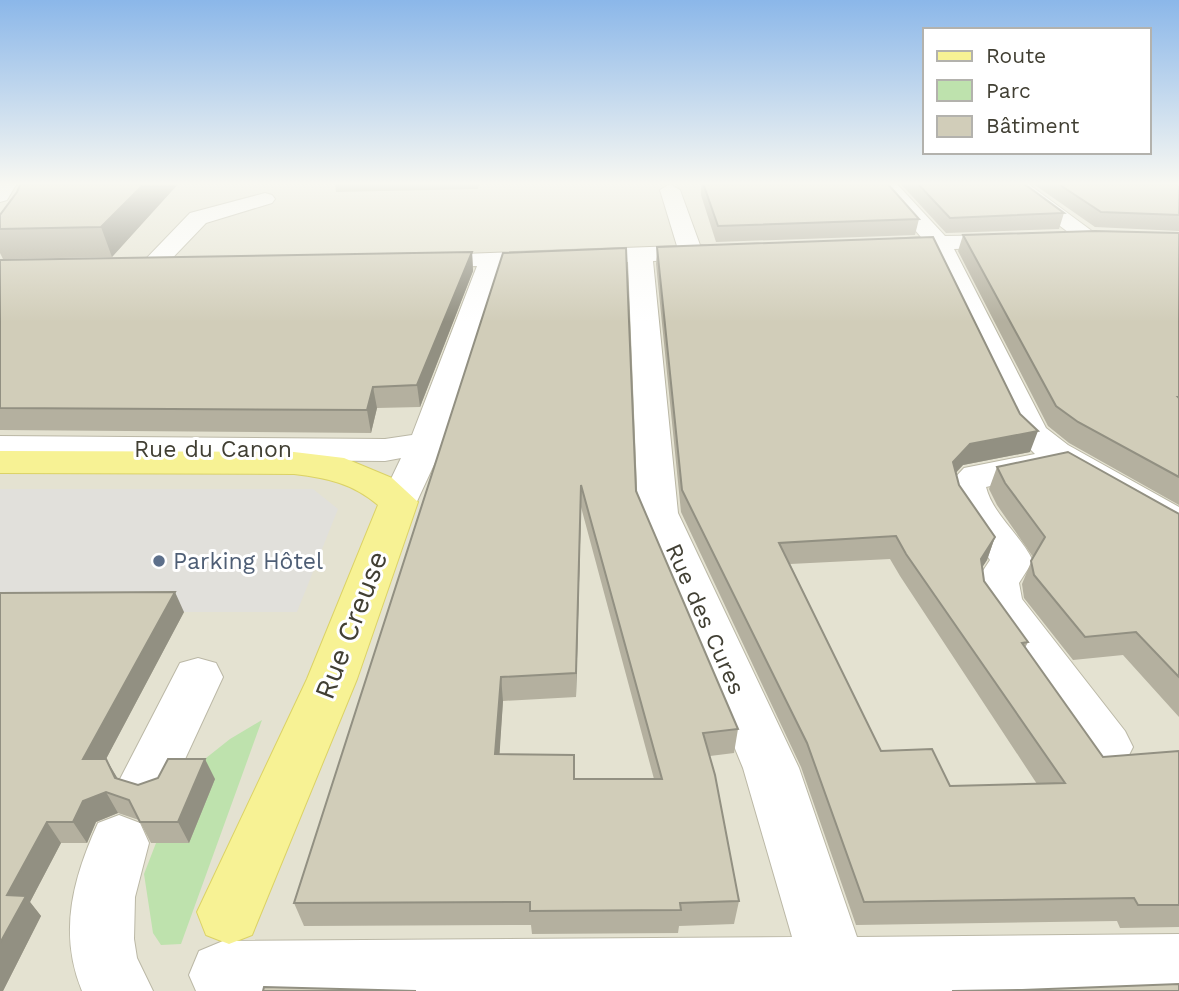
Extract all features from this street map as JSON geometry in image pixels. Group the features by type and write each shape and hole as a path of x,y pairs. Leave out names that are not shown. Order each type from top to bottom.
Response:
{"main road":[{"name":"Rue du Canon","path":"0,462 294,463 344,469 379,486 399,502"},
{"name":"Rue Creuse","path":"223,959 399,502"}],"street":[{"path":"151,266 187,229"},
{"path":"683,229 691,252"},
{"path":"926,229 939,243 1027,426 1046,447 1179,524"},
{"path":"1078,229 1089,237"},
{"path":"863,246 1113,238"},
{"path":"397,262 730,251"},
{"name":"Rue des Cures","path":"640,254 657,513 771,768 835,969"},
{"name":"Rue Creuse","path":"399,502 426,443 492,260"},
{"path":"124,267 179,266"},
{"name":"Rue du Canon","path":"0,447 385,450 426,443"},
{"path":"1066,459 977,476 967,485 968,497 1006,544 1012,561 997,583 1000,603 1106,747"},
{"path":"148,779 198,677"},
{"path":"118,843 108,867 100,913 104,954 114,985 119,991"},
{"path":"223,959 835,969 1179,968"}],"shaded area":[{"path":"0,229 1179,229 1179,991 0,991"},
{"name":"Parking Hôtel","path":"0,489 313,489 338,509 297,612 0,612"}],"green space":[{"path":"262,720 181,944 161,945 153,933 144,874 156,843 189,842 196,766 230,739"}],"building":[{"path":"1095,231 1179,233 1179,477 1078,422 1056,406 963,235"},
{"path":"933,237 1020,414 1038,431 970,444 953,462 959,485 995,537 981,559 984,581 1028,642 1022,643 1103,757 1179,751 1179,905 1138,905 1134,898 864,902 807,743 682,490 657,247","holes":["896,536 1065,783 950,786 932,749 881,751 779,543"]},
{"path":"626,248 636,491 738,729 703,733 715,775 739,901 680,903 681,910 530,911 530,902 294,903 503,253","holes":["581,485 662,779 574,779 574,755 495,754 501,677 576,673"]},
{"path":"472,252 417,385 373,387 367,410 0,408 0,260"},
{"path":"1068,452 1179,514 1179,677 1136,632 1085,637 1034,575 1031,561 1045,537 1005,483 997,467"},
{"path":"175,592 83,759 106,759 115,778 138,785 158,778 168,759 205,759 178,822 140,822 129,800 106,792 83,801 73,822 47,822 7,895 26,896 0,943 0,593"},
{"path":"1179,984 1179,991 952,991 1022,990"},
{"path":"264,987 416,991 263,991"}],"place":[{"name":"Parking Hôtel","path":"159,561"}]}
